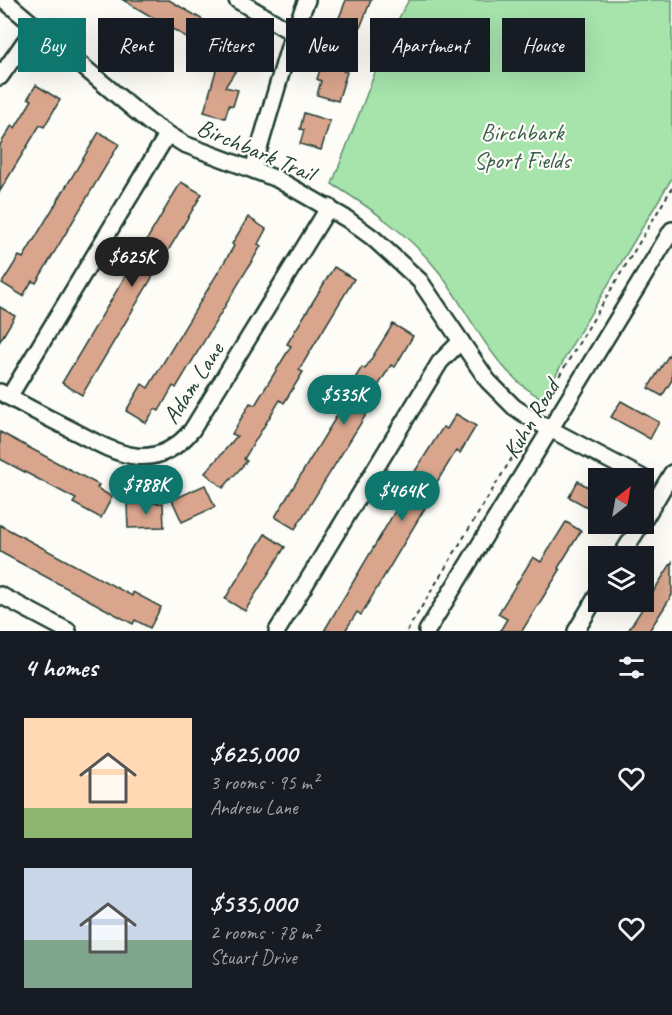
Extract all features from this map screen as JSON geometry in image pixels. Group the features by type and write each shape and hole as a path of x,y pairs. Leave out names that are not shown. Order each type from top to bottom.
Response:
{"street":[{"name":"Birchbark Trail","path":"4,0 25,18"},
{"path":"237,0 286,29"},
{"path":"299,18 307,0"},
{"path":"0,77 18,51"},
{"path":"253,169 286,57"},
{"name":"Birchbark Trail","path":"86,70 167,135 184,144 253,169 298,189 373,238 403,264 434,299 488,381 503,397 524,414 623,468"},
{"path":"5,395 167,135"},
{"name":"Adam Lane","path":"5,395 117,453 144,458 177,447 192,430 328,207"},
{"name":"Kuhn Road","path":"428,631 672,230"},
{"path":"277,631 440,362 460,341"},
{"path":"654,508 667,492 672,473"},
{"path":"0,595 68,631"},
{"path":"576,631 588,611"}],"path":[{"path":"543,407 555,383 672,188"},
{"path":"407,631 528,432"}],"green space":[{"name":"Birchbark Sport Fields","path":"409,0 672,0 672,178 573,343 543,399 511,375 497,359 439,272 416,246 376,213 332,184 375,72 490,72 490,18 399,18"}],"building":[{"path":"123,0 169,0 200,18 186,18 186,37 174,30 174,18 154,18"},
{"path":"346,0 371,0 358,33 358,18 339,18"},
{"path":"216,72 235,72 225,87 238,90 233,106 229,105 225,118 204,112"},
{"path":"319,72 347,72 338,101 317,95 321,81 317,79"},
{"path":"36,85 60,100 44,127 40,125 0,191 0,145 12,125 15,128 32,100 28,98"},
{"path":"304,113 330,121 321,150 300,144 304,130 300,129"},
{"path":"99,132 119,144 36,283 32,281 23,296 2,283 19,256 23,258"},
{"path":"181,182 202,194 82,395 62,383"},
{"path":"248,217 266,229 258,244 261,246 176,388 173,386 159,411 155,409 146,423 126,411 142,384 148,388 234,246 232,244"},
{"path":"334,267 354,279 299,370 303,372 284,403 280,400 244,459 247,461 223,488 205,473 237,436 232,434 250,403 255,405 291,346 287,344"},
{"path":"0,307 15,316 0,341"},
{"path":"393,324 413,336 395,367 391,365 373,394 377,397 295,529 275,517 349,396 345,394 362,367 365,369"},
{"path":"672,350 672,380 662,396 648,388"},
{"path":"621,401 659,422 650,439 611,417"},
{"path":"456,414 476,426 460,453 456,451 422,506 425,508 361,615 357,612 345,631 324,631 413,481 410,479 443,427 447,429"},
{"path":"0,432 99,485 97,488 112,497 101,518 73,503 76,499 0,459"},
{"path":"578,481 588,487 588,507 569,497"},
{"path":"205,485 215,507 182,522 172,500"},
{"path":"163,503 164,527 128,528 127,504"},
{"path":"566,522 581,531 558,568 560,570 522,631 500,631 507,619 498,614 533,557 541,562"},
{"path":"0,525 132,596 133,592 161,607 150,628 135,620 133,624 0,552"},
{"path":"265,534 285,547 245,611 225,599"},
{"path":"672,562 672,595 662,611 649,631 628,631 640,612 654,612 654,590"}]}
